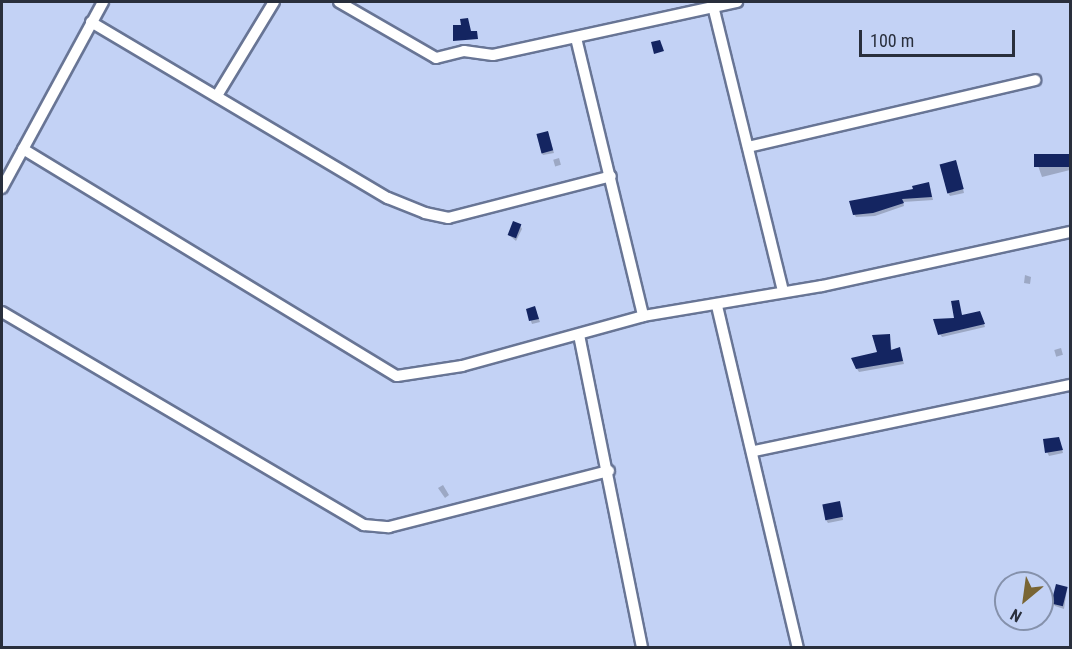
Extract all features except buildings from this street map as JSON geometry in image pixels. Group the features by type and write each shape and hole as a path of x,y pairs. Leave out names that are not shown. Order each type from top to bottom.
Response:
{"street":[{"path":"2,188 103,2"},
{"path":"218,94 274,2"},
{"path":"339,2 436,58 464,51 493,55 737,2"},
{"path":"713,6 783,291"},
{"path":"91,22 218,94 388,198 425,213 448,218 611,176"},
{"path":"576,38 643,316"},
{"path":"748,147 1035,80"},
{"path":"23,149 397,376 462,366 643,316 717,306 1071,232"},
{"path":"717,306 754,451 798,648"},
{"path":"2,312 364,525 389,526 609,471"},
{"path":"579,335 609,471 642,648"},
{"path":"754,451 1071,385"}]}
